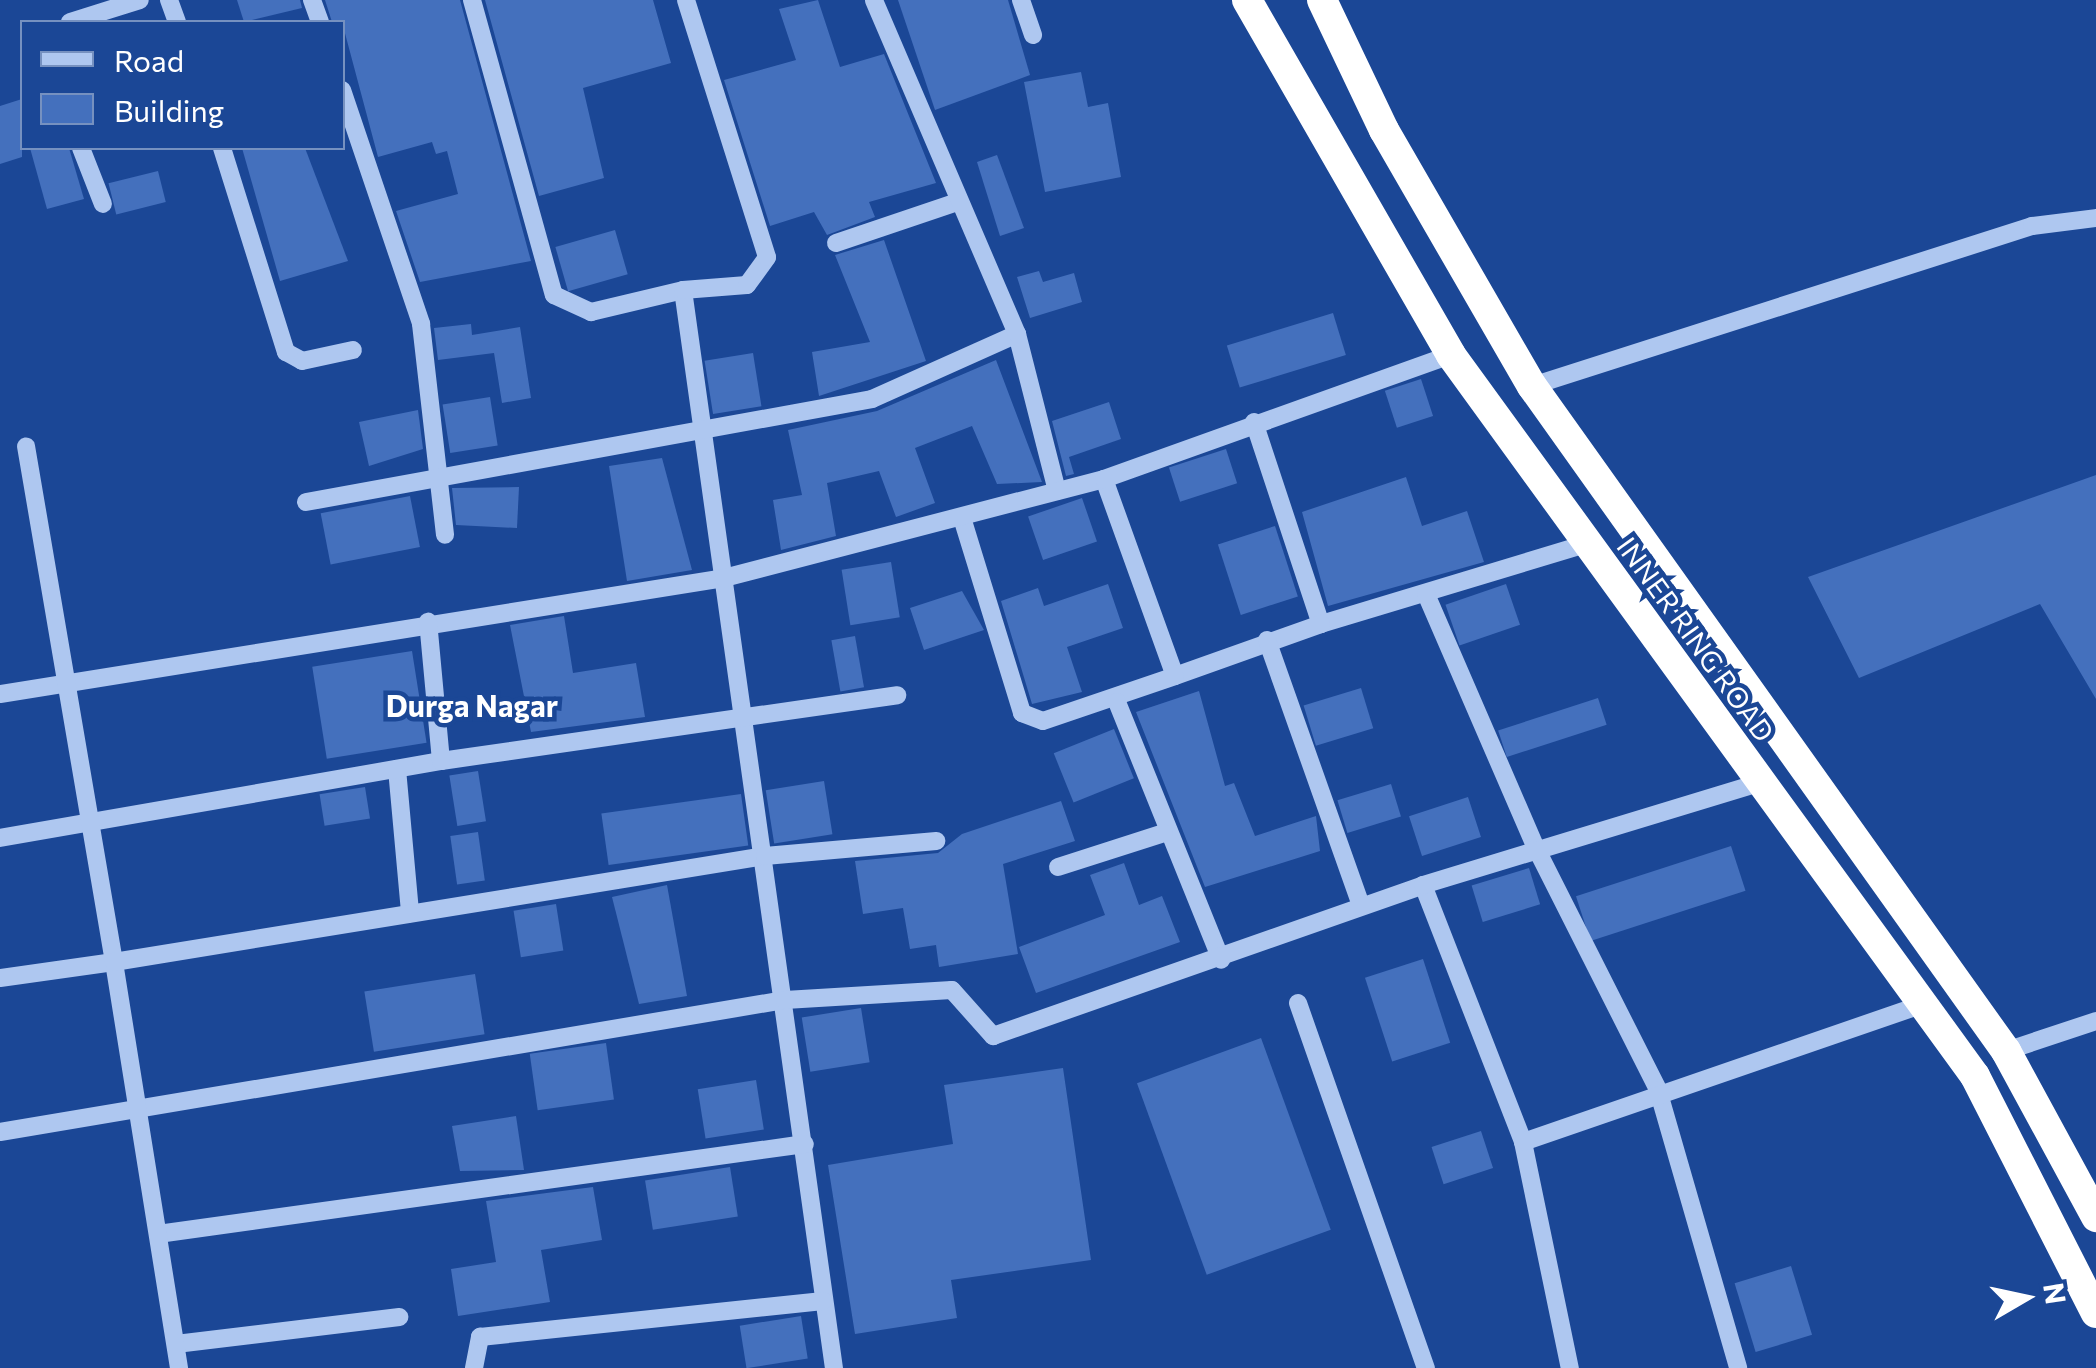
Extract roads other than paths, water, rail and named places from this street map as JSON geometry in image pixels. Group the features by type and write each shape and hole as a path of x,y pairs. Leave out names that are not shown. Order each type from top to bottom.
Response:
{"highway":[{"name":"INNER RING ROAD","path":"1247,0 1451,355 1926,1003 1974,1076 2096,1313"},
{"name":"INNER RING ROAD","path":"1322,0 1384,130 1532,386 2006,1052 2096,1217"}],"street":[{"path":"76,20 140,0"},
{"path":"472,0 554,295 590,312 683,290 747,284 767,256 686,0"},
{"path":"874,0 954,203 1017,334 1058,491"},
{"path":"1020,0 1033,35"},
{"path":"345,99 420,324 443,476 445,535"},
{"path":"82,150 102,204"},
{"path":"223,150 286,352 302,362 353,350"},
{"path":"836,243 954,203"},
{"path":"1532,386 2032,226 2096,218"},
{"path":"683,290 834,1368"},
{"path":"306,502 704,434 872,398 1017,334"},
{"path":"0,694 428,622 724,578 963,520 1104,478 1451,355"},
{"path":"1254,422 1321,624"},
{"path":"26,446 179,1368"},
{"path":"1104,478 1175,676"},
{"path":"963,520 1022,713 1043,721 1117,702 1268,640 1586,544"},
{"path":"1426,594 1536,848 1658,1090 1738,1368"},
{"path":"428,622 441,762"},
{"path":"1268,640 1361,906"},
{"path":"0,838 397,769 897,695"},
{"path":"1117,702 1164,833 1221,960"},
{"path":"397,769 410,913"},
{"path":"0,1132 785,1000 952,990 993,1036 1221,960 1423,884 1761,782"},
{"path":"1058,866 1164,833"},
{"path":"0,978 765,856 936,841"},
{"path":"1423,884 1523,1142 1570,1368"},
{"path":"1298,1002 1426,1368"},
{"path":"1523,1142 1658,1090 1926,1003"},
{"path":"2006,1052 2096,1021"},
{"path":"158,1234 805,1144"},
{"path":"474,1368 480,1337 823,1301"},
{"path":"176,1344 399,1318"}],"district":[{"name":"Durga Nagar","path":"472,705"}]}
